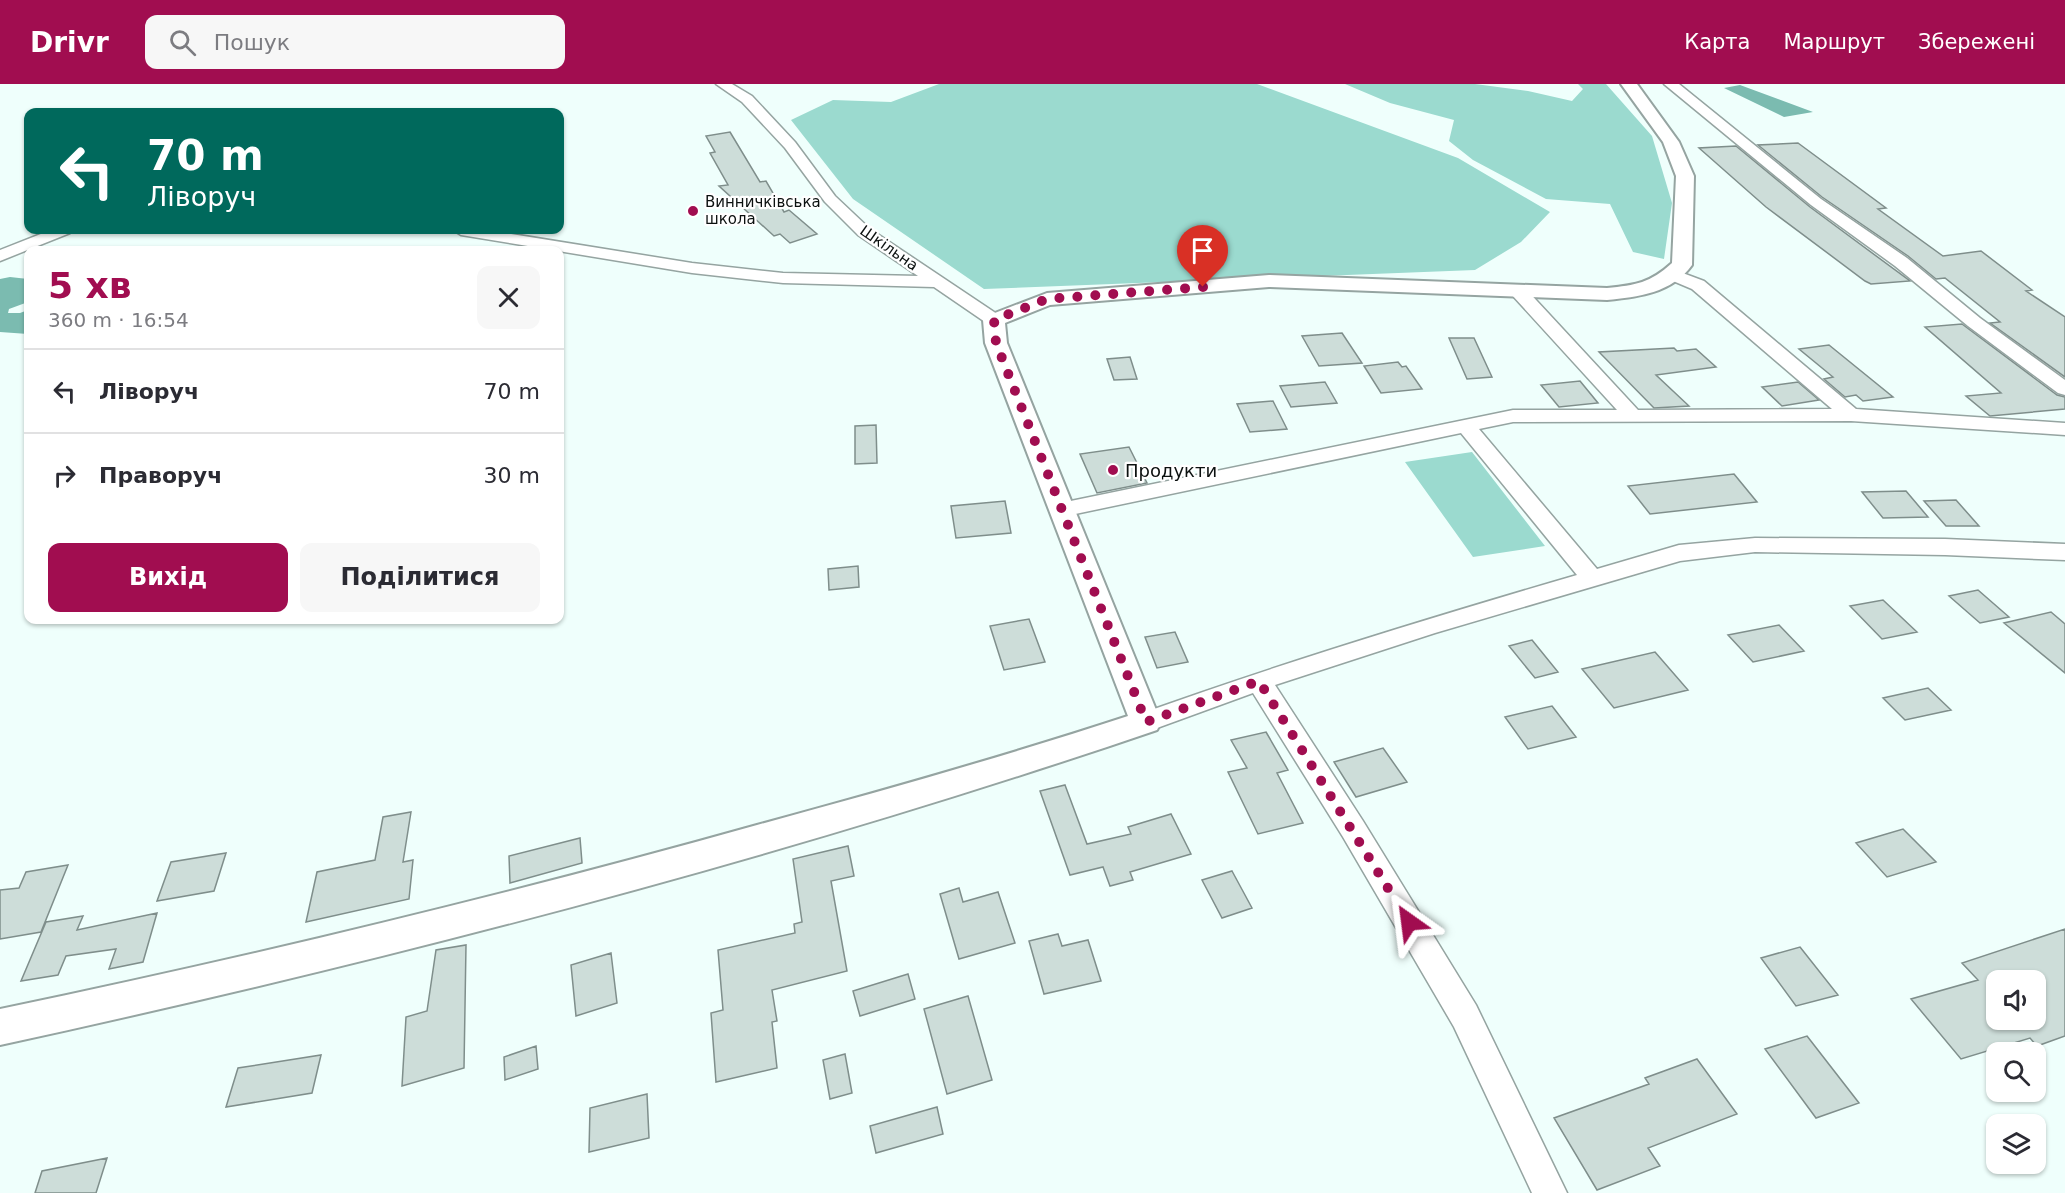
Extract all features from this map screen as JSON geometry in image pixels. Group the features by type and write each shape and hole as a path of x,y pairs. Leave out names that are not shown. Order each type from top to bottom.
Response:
{"street":[{"name":"Шкільна","path":"723,84 747,99 790,145 830,199 864,232 994,320"},
{"path":"1146,722 996,343 994,320 1047,299 1269,282 1607,294 1642,291 1663,284 1682,265 1685,176 1671,142 1629,84"},
{"path":"1671,84 1816,202 1901,262 1974,322 2065,389"},
{"path":"25,246 54,234"},
{"path":"485,234 558,246"},
{"path":"0,256 24,246"},
{"path":"564,247 692,268 783,278 940,282"},
{"path":"1672,274 1698,285 1851,415"},
{"path":"1518,291 1632,415"},
{"path":"1061,510 1513,416 1851,415 2065,429"},
{"path":"1467,427 1592,578"},
{"path":"0,1027 178,990 606,883 1024,763 1259,681 1679,553 1755,545 1945,547 2065,552"},
{"path":"1259,681 1353,829 1465,1016 1550,1193"}],"shaded area":[{"path":"939,84 1257,84 1458,158 1550,212 1521,242 1475,270 984,289 853,199 791,120 833,100 891,102"},
{"path":"1345,84 1475,84 1528,91 1572,101 1583,89 1578,84 1606,84 1652,136 1672,203 1664,259 1633,252 1610,204 1546,199 1473,160 1449,141 1454,120 1390,103"},
{"path":"1740,85 1813,112 1784,117 1724,88"},
{"path":"10,277 24,279 24,303 9,309 8,313 24,312 24,334 0,332 0,279"},
{"path":"1472,452 1545,546 1473,557 1405,462"}],"building":[{"path":"730,132 760,182 766,181 784,212 789,210 817,234 790,243 780,234 774,236 719,186 728,185 710,153 715,152 706,136"},
{"path":"1798,143 1886,208 1878,209 1943,256 1981,251 2032,290 2026,291 2065,317 2065,377 1990,323 2000,322 1945,278 1936,279 1908,256 1822,197 1758,145"},
{"path":"1736,146 1810,207 1910,281 1871,284 1865,281 1766,207 1699,148"},
{"path":"1962,324 2057,395 2065,397 2065,409 1990,416 1966,396 2001,393 1925,327"},
{"path":"1342,333 1362,363 1319,366 1302,336"},
{"path":"1449,338 1474,338 1492,377 1467,379"},
{"path":"1829,345 1893,397 1863,401 1856,395 1845,397 1824,379 1833,377 1799,349"},
{"path":"1674,348 1677,351 1696,349 1716,367 1656,375 1689,406 1654,408 1599,352"},
{"path":"1130,357 1137,379 1114,380 1107,359"},
{"path":"1398,362 1402,367 1406,366 1422,389 1381,393 1364,366"},
{"path":"1580,381 1598,403 1559,407 1541,385"},
{"path":"1325,382 1337,403 1291,407 1280,386"},
{"path":"1798,382 1819,400 1782,406 1762,387"},
{"path":"1273,401 1287,429 1250,432 1237,404"},
{"path":"876,425 877,463 855,464 855,426"},
{"name":"Продукти","path":"1129,447 1147,483 1097,493 1080,454"},
{"path":"1734,474 1757,502 1650,514 1628,486"},
{"path":"1906,491 1928,517 1883,518 1862,492"},
{"path":"1956,500 1979,526 1946,526 1924,501"},
{"path":"1005,501 1011,533 956,538 951,506"},
{"path":"858,566 859,587 829,590 828,569"},
{"path":"1978,590 2009,617 1980,623 1949,596"},
{"path":"1883,600 1917,632 1882,639 1850,606"},
{"path":"2051,612 2065,624 2065,673 2004,623"},
{"path":"1029,619 1045,662 1004,670 990,626"},
{"path":"1779,625 1804,651 1753,662 1728,635"},
{"path":"1175,632 1188,662 1157,668 1145,637"},
{"path":"1532,640 1558,672 1535,678 1509,646"},
{"path":"1655,652 1688,690 1614,708 1582,669"},
{"path":"1928,688 1951,710 1905,720 1883,698"},
{"path":"1552,706 1576,737 1528,749 1505,717"},
{"path":"1266,732 1288,770 1277,773 1303,823 1258,834 1228,772 1247,768 1231,740"},
{"path":"1383,748 1407,782 1356,797 1334,762"},
{"path":"1065,785 1087,844 1131,834 1128,827 1171,814 1191,854 1130,872 1133,880 1110,886 1103,867 1070,875 1040,791"},
{"path":"411,812 403,862 413,860 409,899 306,922 317,872 375,860 383,817"},
{"path":"1903,829 1936,862 1887,877 1856,843"},
{"path":"580,838 582,863 510,883 509,856"},
{"path":"848,846 854,876 831,881 847,971 772,990 777,1021 772,1022 777,1068 716,1082 711,1013 723,1010 718,950 795,933 794,924 802,922 793,859"},
{"path":"226,853 214,891 157,901 171,862"},
{"path":"68,865 41,932 0,939 0,890 19,888 26,872"},
{"path":"1232,871 1252,908 1222,918 1202,880"},
{"path":"959,888 963,902 998,892 1015,943 959,959 940,894"},
{"path":"157,913 143,962 109,969 116,949 66,956 58,975 21,981 46,922 83,916 77,930"},
{"path":"2065,929 2065,1036 2046,1043 2034,1042 2030,1038 2017,1042 1986,1042 1986,1051 1961,1059 1911,999 1978,980 1962,963"},
{"path":"1058,934 1062,946 1088,940 1101,981 1044,994 1029,941"},
{"path":"466,945 464,1068 402,1086 406,1017 427,1011 436,950"},
{"path":"1800,947 1838,995 1796,1006 1761,958"},
{"path":"611,953 617,1003 576,1016 571,965"},
{"path":"908,974 915,999 860,1016 853,991"},
{"path":"968,996 992,1080 947,1094 924,1009"},
{"path":"1807,1036 1859,1103 1816,1118 1765,1049"},
{"path":"536,1046 538,1069 505,1080 504,1057"},
{"path":"845,1054 852,1093 830,1099 823,1060"},
{"path":"321,1055 312,1093 226,1107 238,1068"},
{"path":"1697,1059 1737,1114 1648,1148 1660,1166 1597,1190 1554,1118 1649,1084 1645,1078"},
{"path":"647,1094 649,1138 589,1152 590,1108"},
{"path":"937,1107 943,1134 876,1153 870,1126"},
{"path":"107,1158 96,1193 35,1193 42,1171"}],"place":[{"name":"Винничківська школа","path":"693,211"},
{"name":"Продукти","path":"1113,470"}],"route":[{"path":"1203,287 1047,299 994,320 996,343 1146,722 1259,681 1409,922"}]}
